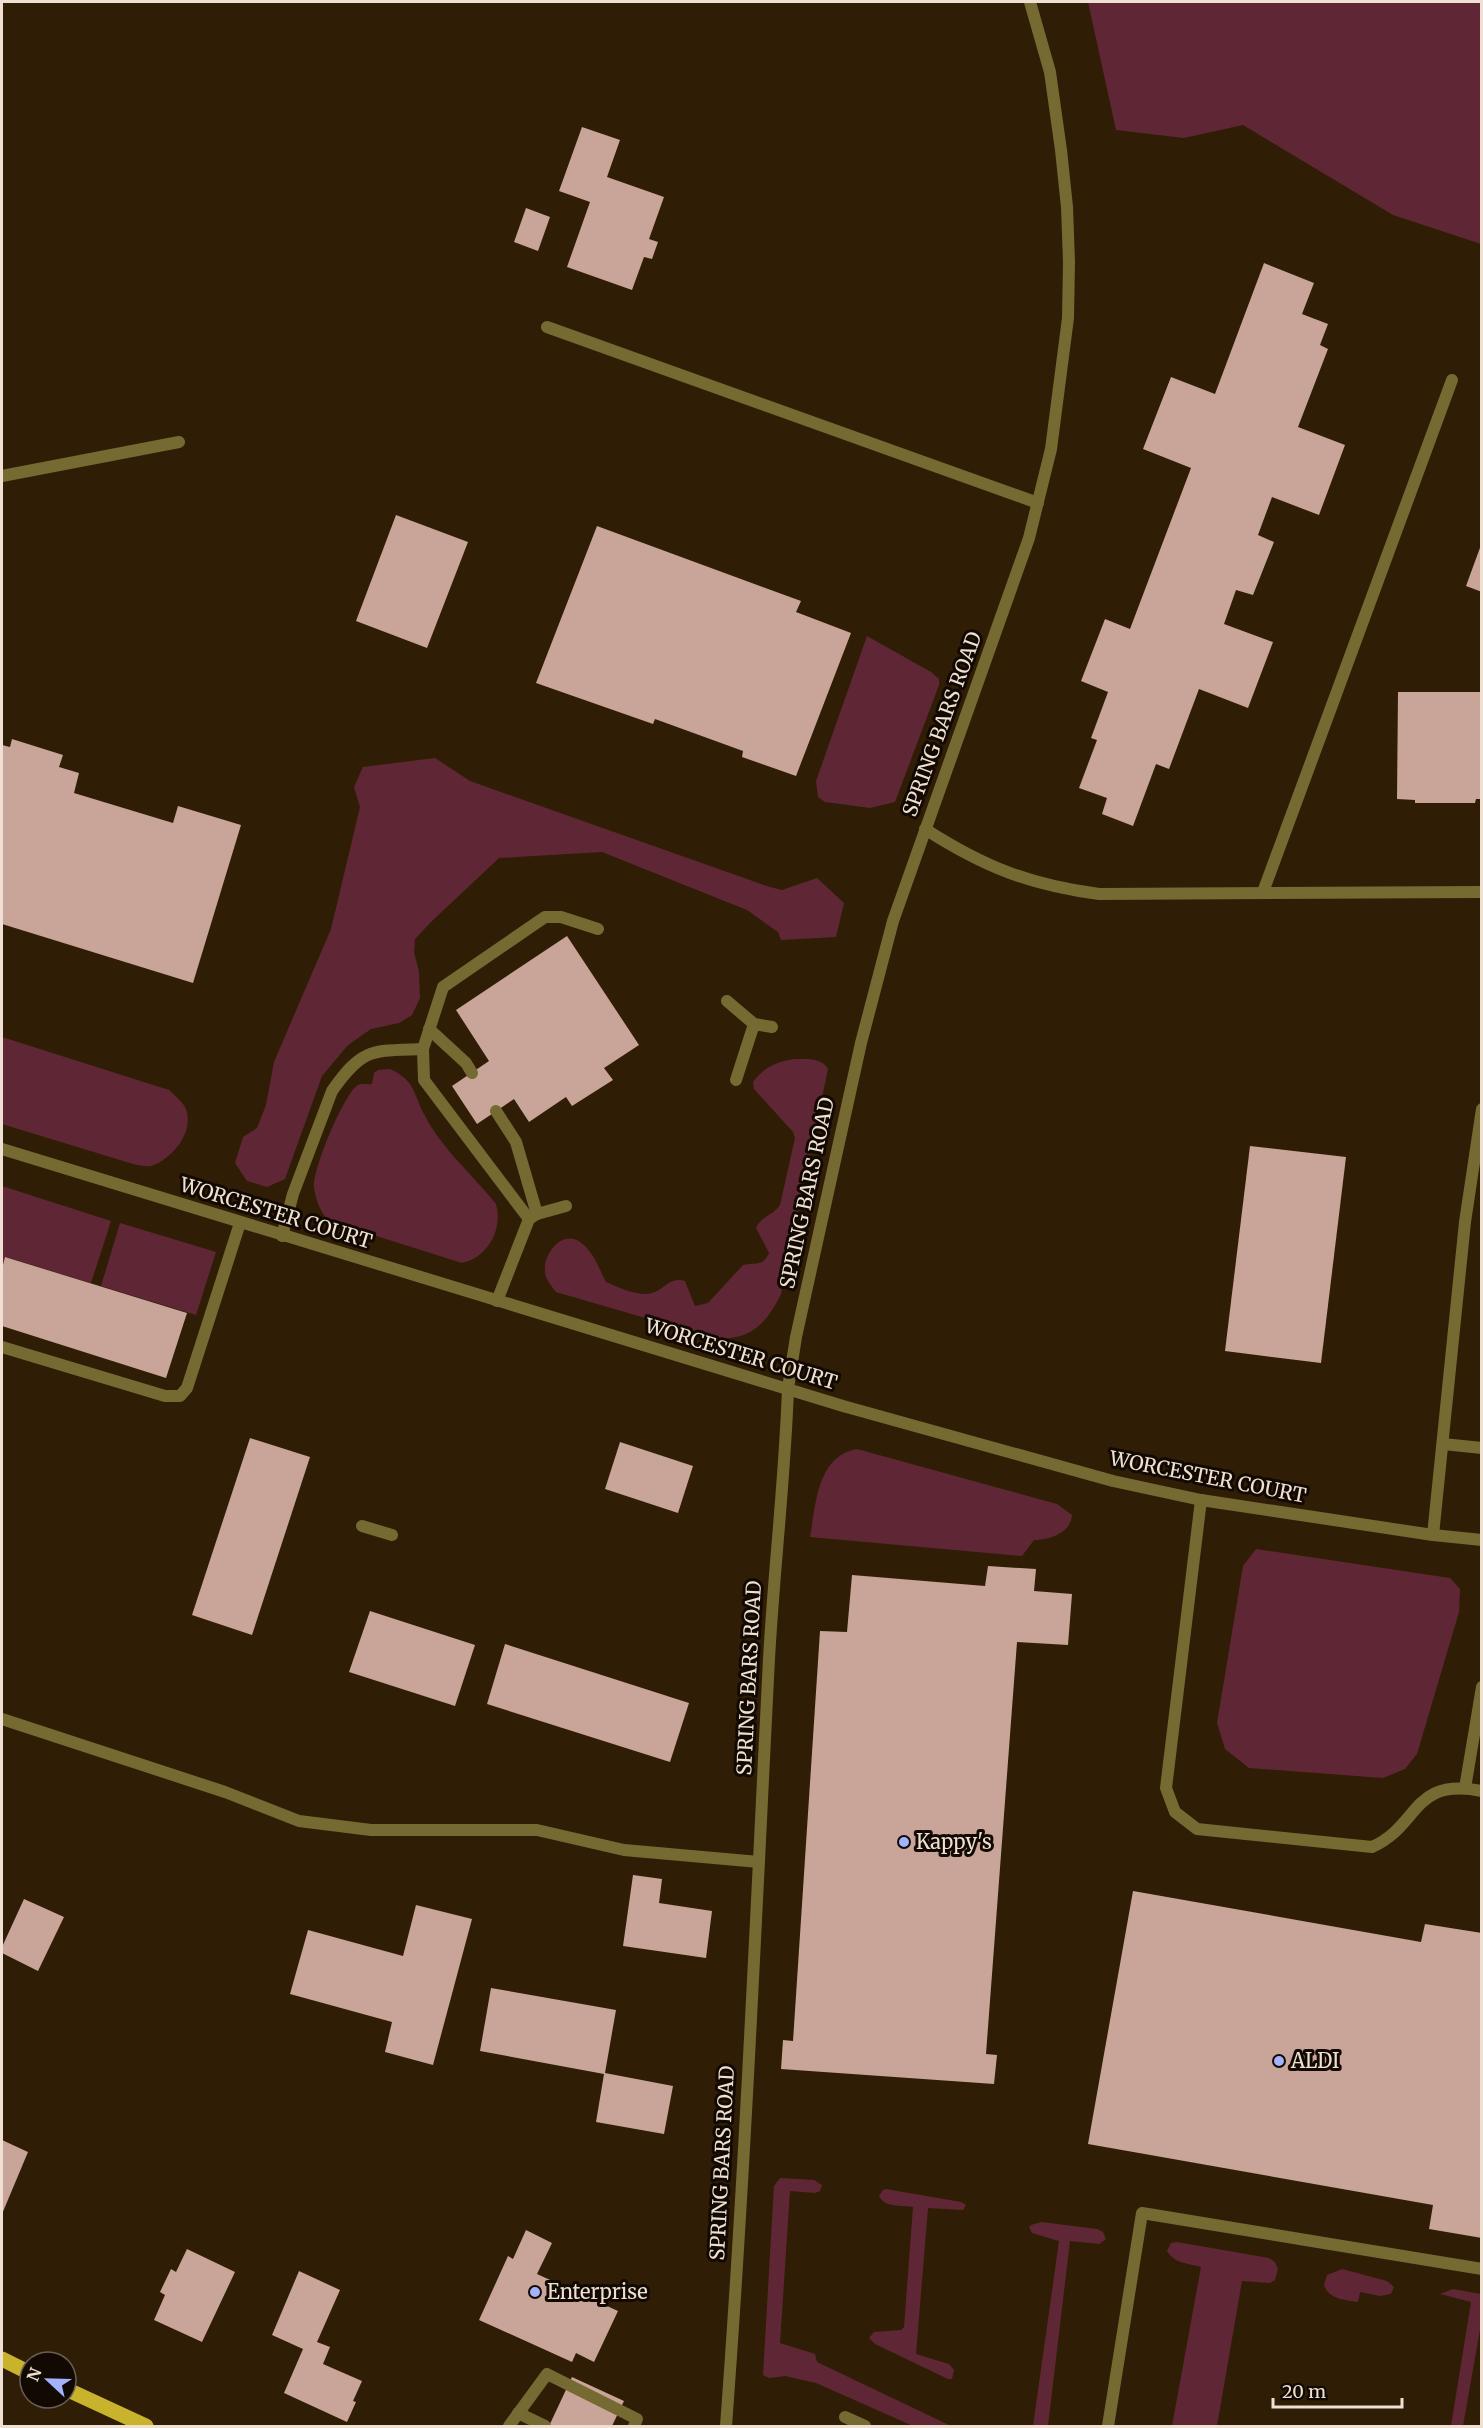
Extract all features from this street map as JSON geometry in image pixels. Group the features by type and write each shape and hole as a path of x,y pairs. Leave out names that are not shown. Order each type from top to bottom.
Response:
{"main road":[{"path":"2,2359 18,2367"},
{"path":"78,2395 146,2427"}],"street":[{"name":"SPRING BARS ROAD","path":"726,2427 771,1630 788,1388 798,1326 861,1043 893,921 1029,538 1051,449 1062,372 1068,318 1069,262 1061,150 1052,83 1030,2"},
{"path":"547,327 1038,503"},
{"path":"1263,892 1452,380"},
{"path":"2,476 179,442"},
{"path":"925,829 999,871 1064,890 1099,894 1482,892"},
{"path":"533,1216 424,1080 423,1049 443,987 545,917 561,917 598,929"},
{"path":"727,1001 754,1024 772,1027"},
{"path":"736,1080 754,1024"},
{"path":"429,1029 465,1063 472,1073"},
{"path":"282,1236 293,1194 332,1091 353,1064 364,1056 376,1051 423,1049"},
{"path":"1433,1535 1465,1222 1482,1109"},
{"path":"496,1111 516,1142 533,1216 497,1302"},
{"name":"WORCESTER COURT","path":"2,1149 843,1406 1124,1484 1201,1500 1433,1535 1482,1540"},
{"path":"533,1216 566,1206"},
{"path":"2,1347 165,1396 180,1396 187,1388 240,1223"},
{"path":"1443,1444 1482,1448"},
{"path":"1201,1500 1166,1788 1175,1812 1197,1828 1372,1847 1387,1840 1425,1797 1443,1789 1465,1788 1482,1791"},
{"path":"362,1526 392,1535"},
{"path":"1465,1788 1482,1687"},
{"path":"2,1719 225,1792 299,1821 371,1830 537,1830 624,1850 759,1862"},
{"path":"1108,2427 1142,2213 1482,2269"},
{"path":"510,2427 547,2374 637,2419 634,2427"},
{"path":"519,2413 545,2427"},
{"path":"845,2417 865,2427"}],"shaded area":[{"path":"1088,2 1481,2 1481,244 1393,215 1243,125 1184,138 1116,130"},
{"path":"867,636 931,672 939,679 939,685 895,802 870,808 825,802 818,797 816,781"},
{"path":"435,758 470,781 770,887 782,890 817,878 844,903 836,937 781,940 778,932 747,910 602,852 499,858 415,939 414,952 419,972 420,998 412,1015 399,1023 371,1029 348,1045 322,1076 285,1179 267,1187 247,1181 235,1163 243,1137 257,1128 266,1105 274,1062 331,929 360,807 354,787 363,767"},
{"path":"2,1037 169,1090 185,1107 188,1116 185,1134 167,1157 151,1166 144,1166 2,1124"},
{"path":"794,1059 822,1062 828,1069 781,1294 769,1314 755,1329 737,1337 714,1338 556,1292 546,1277 545,1264 555,1245 567,1239 580,1242 589,1250 606,1282 630,1292 646,1294 657,1291 674,1281 685,1281 695,1306 708,1303 743,1265 764,1260 769,1253 756,1228 780,1205 795,1138 793,1132 754,1089 753,1082 771,1066"},
{"path":"390,1069 409,1083 440,1140 496,1204 497,1222 492,1240 480,1255 472,1260 462,1263 329,1221 319,1206 314,1187 315,1178 337,1117 358,1085 372,1084 374,1073 378,1070"},
{"path":"2,1186 111,1221 91,1283 6,1257 2,1269"},
{"path":"120,1223 216,1252 196,1315 101,1286"},
{"path":"857,1449 1057,1504 1072,1515 1071,1521 1058,1534 1046,1539 1034,1540 1022,1556 810,1537 817,1496 826,1471 844,1453"},
{"path":"1256,1549 1450,1578 1460,1589 1459,1612 1417,1754 1405,1769 1383,1778 1249,1768 1225,1749 1217,1723 1243,1566"},
{"path":"780,2178 814,2180 822,2185 820,2191 815,2193 790,2191 780,2343 815,2354 817,2362 951,2426 913,2426 816,2383 785,2376 769,2378 763,2375 774,2186"},
{"path":"886,2189 961,2202 966,2205 963,2210 928,2208 916,2354 949,2364 954,2370 952,2379 875,2344 869,2338 874,2332 901,2330 904,2327 913,2207 894,2205 882,2200 879,2196"},
{"path":"1041,2222 1097,2229 1103,2232 1106,2239 1099,2244 1070,2241 1048,2426 1033,2426 1059,2241 1032,2233 1029,2227"},
{"path":"1177,2242 1269,2258 1275,2262 1278,2269 1275,2280 1270,2283 1242,2281 1217,2426 1172,2426 1201,2267 1182,2262 1170,2255 1167,2251 1171,2243"},
{"path":"1342,2269 1387,2281 1394,2287 1391,2294 1380,2296 1360,2292 1358,2302 1338,2298 1329,2293 1324,2285 1327,2275"},
{"path":"1453,2289 1481,2294 1481,2324 1463,2426 1451,2426 1471,2302 1440,2294"}],"building":[{"path":"582,127 620,140 607,177 664,197 649,239 658,242 652,259 644,257 632,290 567,267 590,202 559,191"},
{"path":"526,208 550,217 538,251 514,242"},
{"path":"1264,263 1314,283 1302,314 1328,324 1320,345 1328,349 1298,427 1345,445 1319,515 1272,497 1258,535 1274,542 1253,595 1236,590 1224,624 1273,642 1248,708 1199,689 1169,769 1156,764 1133,826 1102,814 1107,798 1079,788 1097,740 1091,738 1108,692 1081,681 1105,619 1130,629 1191,468 1143,449 1171,377 1215,394"},
{"path":"396,515 468,542 427,648 356,621"},
{"path":"597,526 801,601 796,612 851,633 796,776 742,757 743,751 655,719 653,724 536,683"},
{"path":"1482,546 1482,592 1466,586"},
{"path":"1398,692 1482,692 1482,799 1476,799 1475,803 1415,803 1415,800 1397,799"},
{"path":"12,739 63,755 59,767 79,773 74,793 173,823 178,806 241,825 193,983 2,924 2,745 10,747"},
{"path":"567,936 639,1045 604,1068 613,1080 572,1106 566,1097 529,1122 514,1099 477,1124 452,1086 489,1061 456,1010"},
{"path":"1250,1146 1346,1157 1321,1363 1225,1351"},
{"path":"5,1257 187,1313 166,1378 2,1326 2,1269"},
{"path":"250,1438 310,1457 252,1635 192,1615"},
{"path":"620,1442 693,1466 678,1513 605,1489"},
{"name":"Kappy's","path":"988,1566 1036,1569 1034,1591 1072,1594 1068,1645 1017,1642 986,2054 997,2055 994,2084 781,2069 783,2040 793,2041 820,1631 847,1632 852,1575 985,1586"},
{"path":"370,1611 475,1645 455,1706 349,1672"},
{"path":"505,1644 689,1703 670,1762 487,1704"},
{"path":"633,1875 662,1879 659,1903 712,1911 706,1958 623,1946"},
{"path":"1133,1891 1421,1942 1425,1924 1482,1933 1482,2238 1429,2229 1433,2205 1088,2144"},
{"path":"24,1899 64,1917 38,1971 2,1953 2,1947"},
{"path":"416,1905 472,1919 433,2065 385,2052 392,2022 290,1994 308,1930 403,1956"},
{"path":"491,1988 616,2010 605,2073 673,2086 664,2134 596,2122 604,2074 480,2051"},
{"path":"2,2140 28,2152 2,2214"},
{"name":"Enterprise","path":"526,2230 552,2243 537,2274 618,2311 594,2362 576,2353 572,2362 479,2320 508,2256 513,2259"},
{"path":"187,2249 235,2272 202,2342 154,2320 165,2295 160,2292 171,2269 176,2272"},
{"path":"299,2271 340,2290 317,2342 330,2347 323,2364 362,2381 347,2422 284,2393 303,2349 272,2335"},
{"path":"572,2377 624,2401 612,2426 549,2426"}],"place":[{"name":"Kappy's","path":"904,1842"},
{"name":"ALDI","path":"1279,2061"},
{"name":"Enterprise","path":"535,2292"}]}
